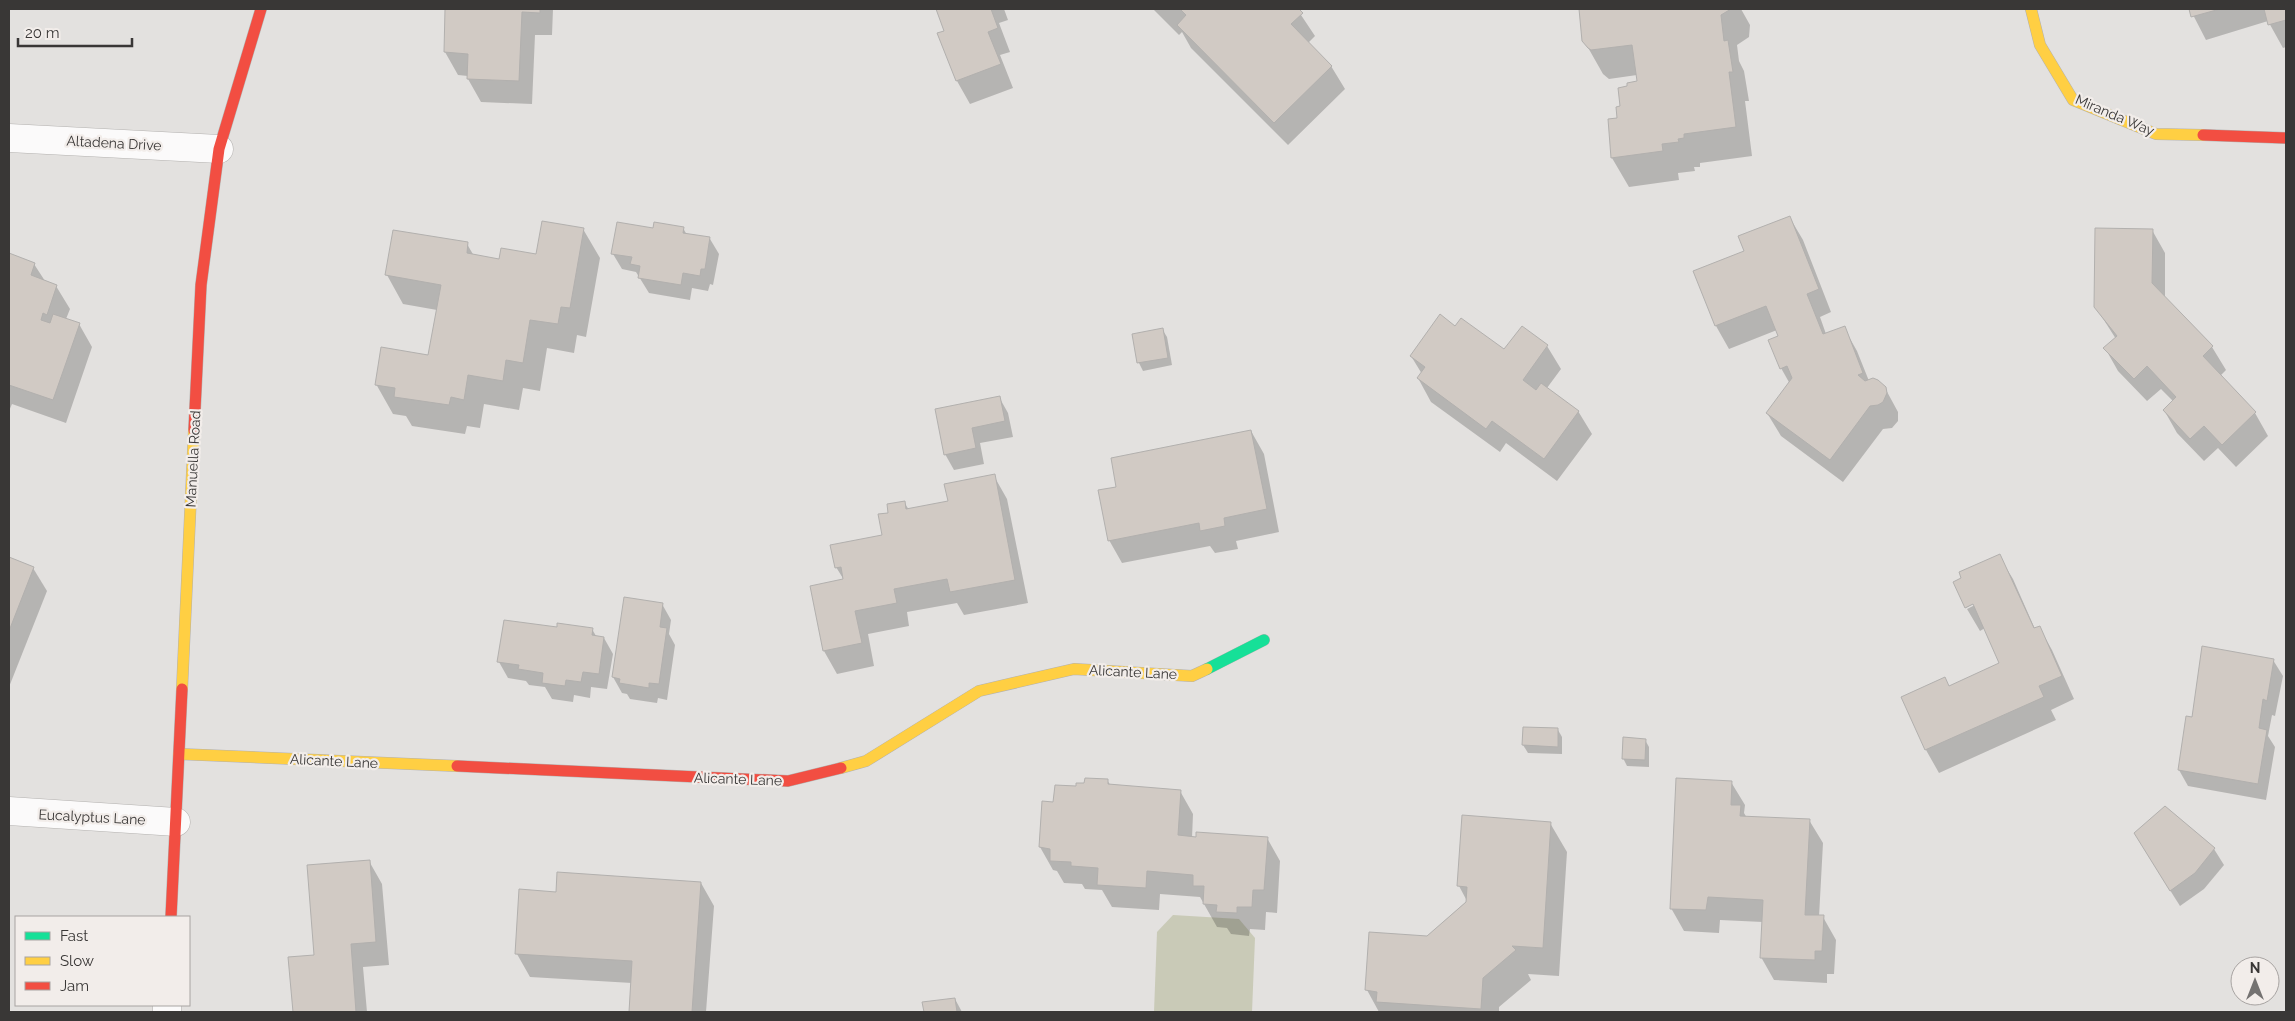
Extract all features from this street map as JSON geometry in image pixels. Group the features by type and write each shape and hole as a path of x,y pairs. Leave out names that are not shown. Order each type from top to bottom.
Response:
{"street":[{"name":"Manuella Road","path":"171,916 201,285 218,149 261,9"},
{"name":"Miranda Way","path":"2031,9 2040,45 2073,100 2156,134 2286,138"},
{"name":"Altadena Drive","path":"9,138 218,149"},
{"name":"Alicante Lane","path":"179,754 788,781 866,761 979,691 1074,669 1192,676 1264,640"},
{"name":"Eucalyptus Lane","path":"9,812 176,822"}],"green space":[{"path":"1173,915 1239,919 1255,938 1252,1012 1154,1012 1157,932"}],"building":[{"path":"445,9 540,9 540,13 522,12 519,81 467,79 468,54 444,52"},
{"path":"936,9 991,9 998,28 988,32 1001,64 956,81 937,33 944,31"},
{"path":"1180,9 1299,9 1303,13 1291,24 1332,66 1274,123 1177,25 1186,15"},
{"path":"1579,9 1731,9 1721,15 1724,41 1728,40 1733,72 1729,72 1736,127 1684,134 1684,138 1678,139 1679,142 1662,144 1663,151 1611,158 1608,119 1617,118 1616,107 1620,106 1618,88 1627,86 1627,83 1637,81 1632,45 1591,50 1588,48 1582,41"},
{"path":"2189,9 2220,9 2191,17"},
{"path":"2264,9 2286,9 2286,20 2268,25"},
{"path":"1790,216 1819,289 1807,294 1823,334 1845,326 1863,373 1858,375 1865,381 1873,378 1878,380 1886,387 1887,393 1883,402 1870,406 1830,460 1766,413 1792,378 1787,366 1780,369 1768,340 1778,336 1766,306 1715,326 1693,271 1744,251 1738,236"},
{"path":"542,221 584,228 570,308 561,307 558,324 530,320 523,363 506,360 503,381 468,375 464,400 451,397 449,405 394,397 395,388 375,385 381,347 428,355 441,285 385,275 393,230 468,242 467,253 499,259 501,248 536,254"},
{"path":"617,222 653,228 654,222 684,227 683,233 710,237 705,269 701,269 700,276 683,273 681,285 638,278 640,266 630,264 632,257 611,254"},
{"path":"2095,228 2153,229 2152,283 2213,346 2203,356 2256,412 2222,445 2204,426 2190,439 2163,410 2176,397 2147,366 2134,379 2103,348 2117,336 2094,307"},
{"path":"9,253 35,263 31,275 57,285 47,315 43,313 41,320 50,323 53,314 80,323 53,400 9,385"},
{"path":"1440,314 1455,326 1461,318 1504,349 1522,326 1548,345 1523,380 1536,390 1541,383 1579,411 1544,459 1492,421 1486,429 1417,378 1425,367 1410,356"},
{"path":"1163,328 1168,358 1137,363 1132,334"},
{"path":"1000,396 1005,421 972,428 976,448 944,455 935,409"},
{"path":"1251,430 1267,509 1224,518 1225,526 1200,531 1199,523 1108,541 1098,490 1116,487 1111,458"},
{"path":"995,474 1015,580 950,592 947,579 894,589 897,603 855,611 862,643 823,651 810,586 843,579 841,567 835,568 830,545 882,535 878,514 888,513 887,504 905,501 906,509 948,501 944,484"},
{"path":"2000,554 2034,628 2040,626 2062,676 2039,686 2044,697 1925,750 1901,697 1945,677 1949,686 1999,663 1973,604 1965,608 1953,582 1961,578 1959,572"},
{"path":"9,557 34,567 9,631"},
{"path":"624,597 663,603 660,627 667,628 659,684 649,683 649,688 619,683 620,679 612,677"},
{"path":"504,620 557,627 557,623 593,628 592,635 604,637 599,674 583,672 581,682 566,680 565,686 542,683 543,673 518,669 519,665 497,662"},
{"path":"2202,646 2274,659 2267,701 2263,699 2259,728 2267,730 2258,784 2178,770 2186,716 2192,717"},
{"path":"1523,727 1558,728 1558,747 1522,745"},
{"path":"1623,737 1646,739 1645,760 1622,759"},
{"path":"1085,778 1108,779 1108,784 1181,790 1178,835 1196,837 1196,832 1268,837 1264,890 1253,890 1252,907 1237,907 1237,913 1216,912 1217,905 1203,904 1204,886 1193,886 1193,875 1147,871 1146,888 1097,885 1098,868 1071,866 1071,862 1050,861 1050,849 1039,847 1042,801 1053,802 1055,785 1076,786 1076,783 1084,783"},
{"path":"1676,778 1732,781 1731,805 1741,805 1740,816 1810,819 1805,915 1824,915 1822,951 1815,951 1815,960 1760,958 1763,900 1708,897 1706,910 1670,909"},
{"path":"2165,806 2215,848 2195,873 2170,891 2134,833"},
{"path":"1462,815 1551,822 1543,948 1512,946 1516,950 1483,978 1481,1009 1376,1002 1377,992 1365,990 1369,932 1427,936 1466,902 1467,887 1457,886"},
{"path":"370,860 376,942 351,944 356,1012 293,1012 288,957 314,955 307,865"},
{"path":"557,872 701,882 692,1012 629,1012 632,961 515,954 519,889 556,892"},
{"path":"955,998 957,1012 924,1012 922,1002"}],"traffic: fast":[{"path":"1207,669 1264,640"}],"traffic: slow":[{"path":"2031,9 2040,45 2073,100 2156,134 2203,135"},
{"path":"182,689 194,430"},
{"path":"841,768 866,761 979,691 1074,669 1192,676 1207,669"},
{"path":"179,754 457,766"}],"traffic: jam":[{"path":"194,430 201,285 219,149 261,9"},
{"path":"2203,135 2286,138"},
{"path":"171,916 182,689"},
{"path":"457,766 788,781 841,768"}]}
